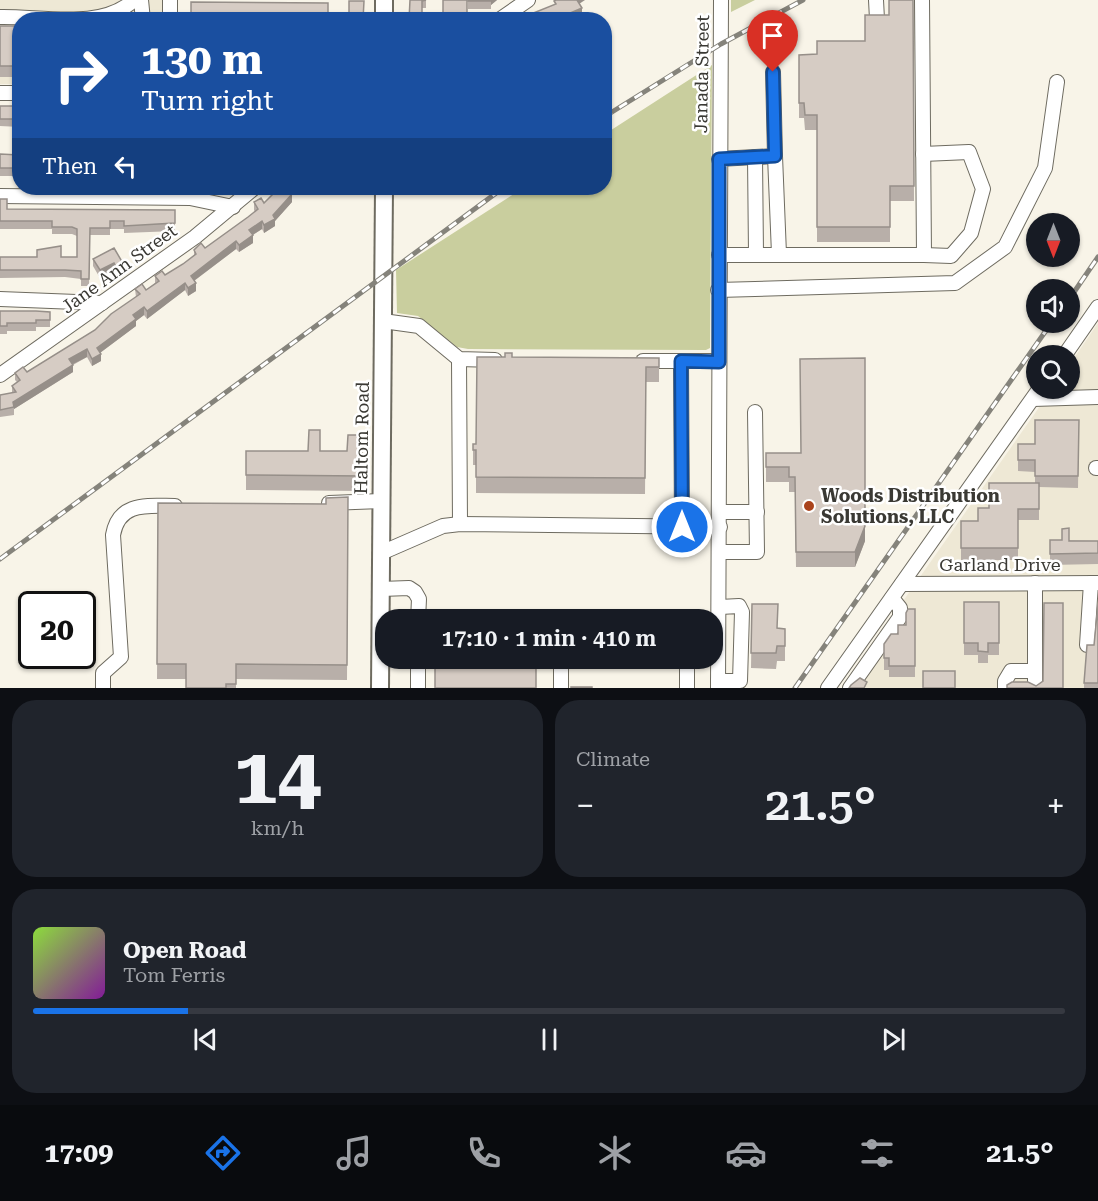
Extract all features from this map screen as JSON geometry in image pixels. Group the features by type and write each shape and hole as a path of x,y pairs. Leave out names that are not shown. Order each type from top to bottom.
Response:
{"main road":[{"name":"Haltom Road","path":"380,688 384,195"}],"street":[{"path":"119,12 134,0"},
{"path":"511,12 528,0"},
{"name":"Janada Street","path":"718,685 720,512 718,255 721,0"},
{"path":"876,0 876,19"},
{"path":"922,0 924,255"},
{"path":"773,72 779,254"},
{"path":"718,290 955,283 1005,247 1045,168 1056,82"},
{"path":"718,255 951,256 971,233 983,189 969,152 923,154"},
{"path":"719,159 775,156"},
{"path":"755,157 756,254"},
{"name":"Jane Ann Street","path":"0,375 102,303 246,195"},
{"path":"0,196 190,198 233,207"},
{"path":"0,299 102,303"},
{"path":"1072,345 1098,307"},
{"path":"383,321 419,326 459,359 506,360"},
{"path":"459,359 460,524"},
{"path":"634,361 719,362"},
{"path":"681,361 682,527"},
{"path":"1080,397 1098,398"},
{"path":"828,688 1033,399"},
{"path":"720,552 757,552 755,412"},
{"path":"313,504 381,501"},
{"path":"103,688 103,674 121,657 113,535 117,519 130,509 142,506 188,506"},
{"path":"720,512 757,512"},
{"path":"381,553 443,526 460,524 720,527"},
{"path":"1035,583 1035,688"},
{"path":"1087,645 1095,583"},
{"name":"Garland Drive","path":"902,584 1095,583"},
{"path":"381,590 409,588 416,592 419,599 419,609"},
{"path":"850,688 900,617 900,608 892,598"},
{"path":"718,685 740,681 742,612 739,606 720,607"},
{"path":"849,658 864,669"},
{"path":"418,669 418,688"},
{"path":"561,669 561,688"},
{"path":"687,669 687,688"},
{"path":"1005,688 1005,681 1011,671 1035,671"}],"shaded area":[{"path":"0,0 163,0 163,12 12,12 12,84 0,84"},
{"path":"1098,323 1098,688 842,688 1045,399 1080,399 1080,349"}],"green space":[{"path":"731,0 755,0 731,12"},
{"path":"712,65 710,348 706,350 468,349 457,347 418,316 397,313 396,270 512,195 612,195 612,129"}],"building":[{"path":"410,0 426,0 422,1 422,12 409,12"},
{"path":"443,0 467,0 467,12 443,12"},
{"path":"491,0 491,1 468,1"},
{"path":"577,0 582,8 573,12 536,12 556,4 554,1"},
{"path":"889,0 913,0 914,186 890,186 890,227 817,227 817,115 805,115 804,103 799,103 799,55 817,54 817,41 865,41 865,15 889,15"},
{"path":"349,1 364,1 363,12 349,12"},
{"path":"191,2 328,3 328,12 191,12"},
{"path":"0,26 12,26 12,66 0,66"},
{"path":"0,106 12,106 12,119 0,119"},
{"path":"0,154 12,155 12,168 0,168"},
{"path":"272,195 291,195 273,215 275,219 264,225 262,221 249,230 253,235 239,245 236,241 191,276 196,283 188,288 185,283 147,311 144,307 133,315 136,319 97,348 101,354 92,359 87,349 69,359 73,365 13,402 14,407 0,410 0,395 16,392 12,386 20,380 15,373 23,367 27,372 95,330 111,314 140,294 135,289 142,284 146,290 159,281 155,276 162,271 165,275 183,264 196,254 194,250 201,243 205,248 258,209 254,202 261,198 264,203"},
{"path":"0,199 7,199 7,209 175,210 175,223 124,226 124,221 110,221 110,228 90,228 89,279 81,279 81,271 0,270 0,257 37,257 37,250 61,246 61,257 77,257 77,229 52,227 52,221 0,221"},
{"path":"114,248 124,265 117,269 114,263 100,270 93,259"},
{"path":"0,311 50,312 50,320 36,320 36,323 7,323 7,326 0,326"},
{"path":"505,353 512,353 512,357 659,358 659,367 646,367 645,478 476,477 476,450 473,450 473,444 476,444 477,357 505,357"},
{"path":"865,358 865,526 855,552 796,552 795,477 789,477 789,467 766,467 766,453 801,453 800,359"},
{"path":"1035,420 1079,420 1078,476 1035,476 1035,460 1018,460 1018,444 1035,444"},
{"path":"309,430 320,430 320,451 347,451 348,435 362,435 362,476 246,475 246,451 308,451"},
{"path":"989,483 1039,483 1039,509 1018,509 1018,548 961,548 961,521 978,521 978,508 989,508"},
{"path":"348,497 347,665 236,664 236,684 226,684 226,688 186,688 186,664 157,664 158,503 326,504 326,498"},
{"path":"1069,528 1069,541 1098,541 1098,553 1050,554 1050,540 1062,540 1062,529"},
{"path":"964,602 999,602 999,643 988,643 988,652 978,651 978,643 964,643"},
{"path":"1044,603 1063,603 1063,688 1007,688 1007,685 1012,682 1028,682 1036,686 1043,681"},
{"path":"752,604 778,604 777,628 785,629 785,646 777,646 776,653 751,653"},
{"path":"1098,604 1098,683 1084,683 1087,645 1094,645"},
{"path":"908,609 915,609 915,666 889,666 889,658 884,658 884,644 891,634 898,634 898,625 906,625"},
{"path":"435,669 536,669 536,688 435,688"},
{"path":"923,671 955,671 955,688 923,688"},
{"path":"860,678 867,682 864,688 849,688 851,685"}],"railway":[{"path":"612,112 721,44 803,0"},
{"path":"0,559 494,195"},
{"path":"1080,283 1098,257"},
{"path":"795,688 1044,333"}],"place":[{"name":"Woods Distribution Solutions, LLC","path":"809,506"}],"route":[{"path":"682,527 681,361 719,362 719,159 775,156 773,72"}]}
